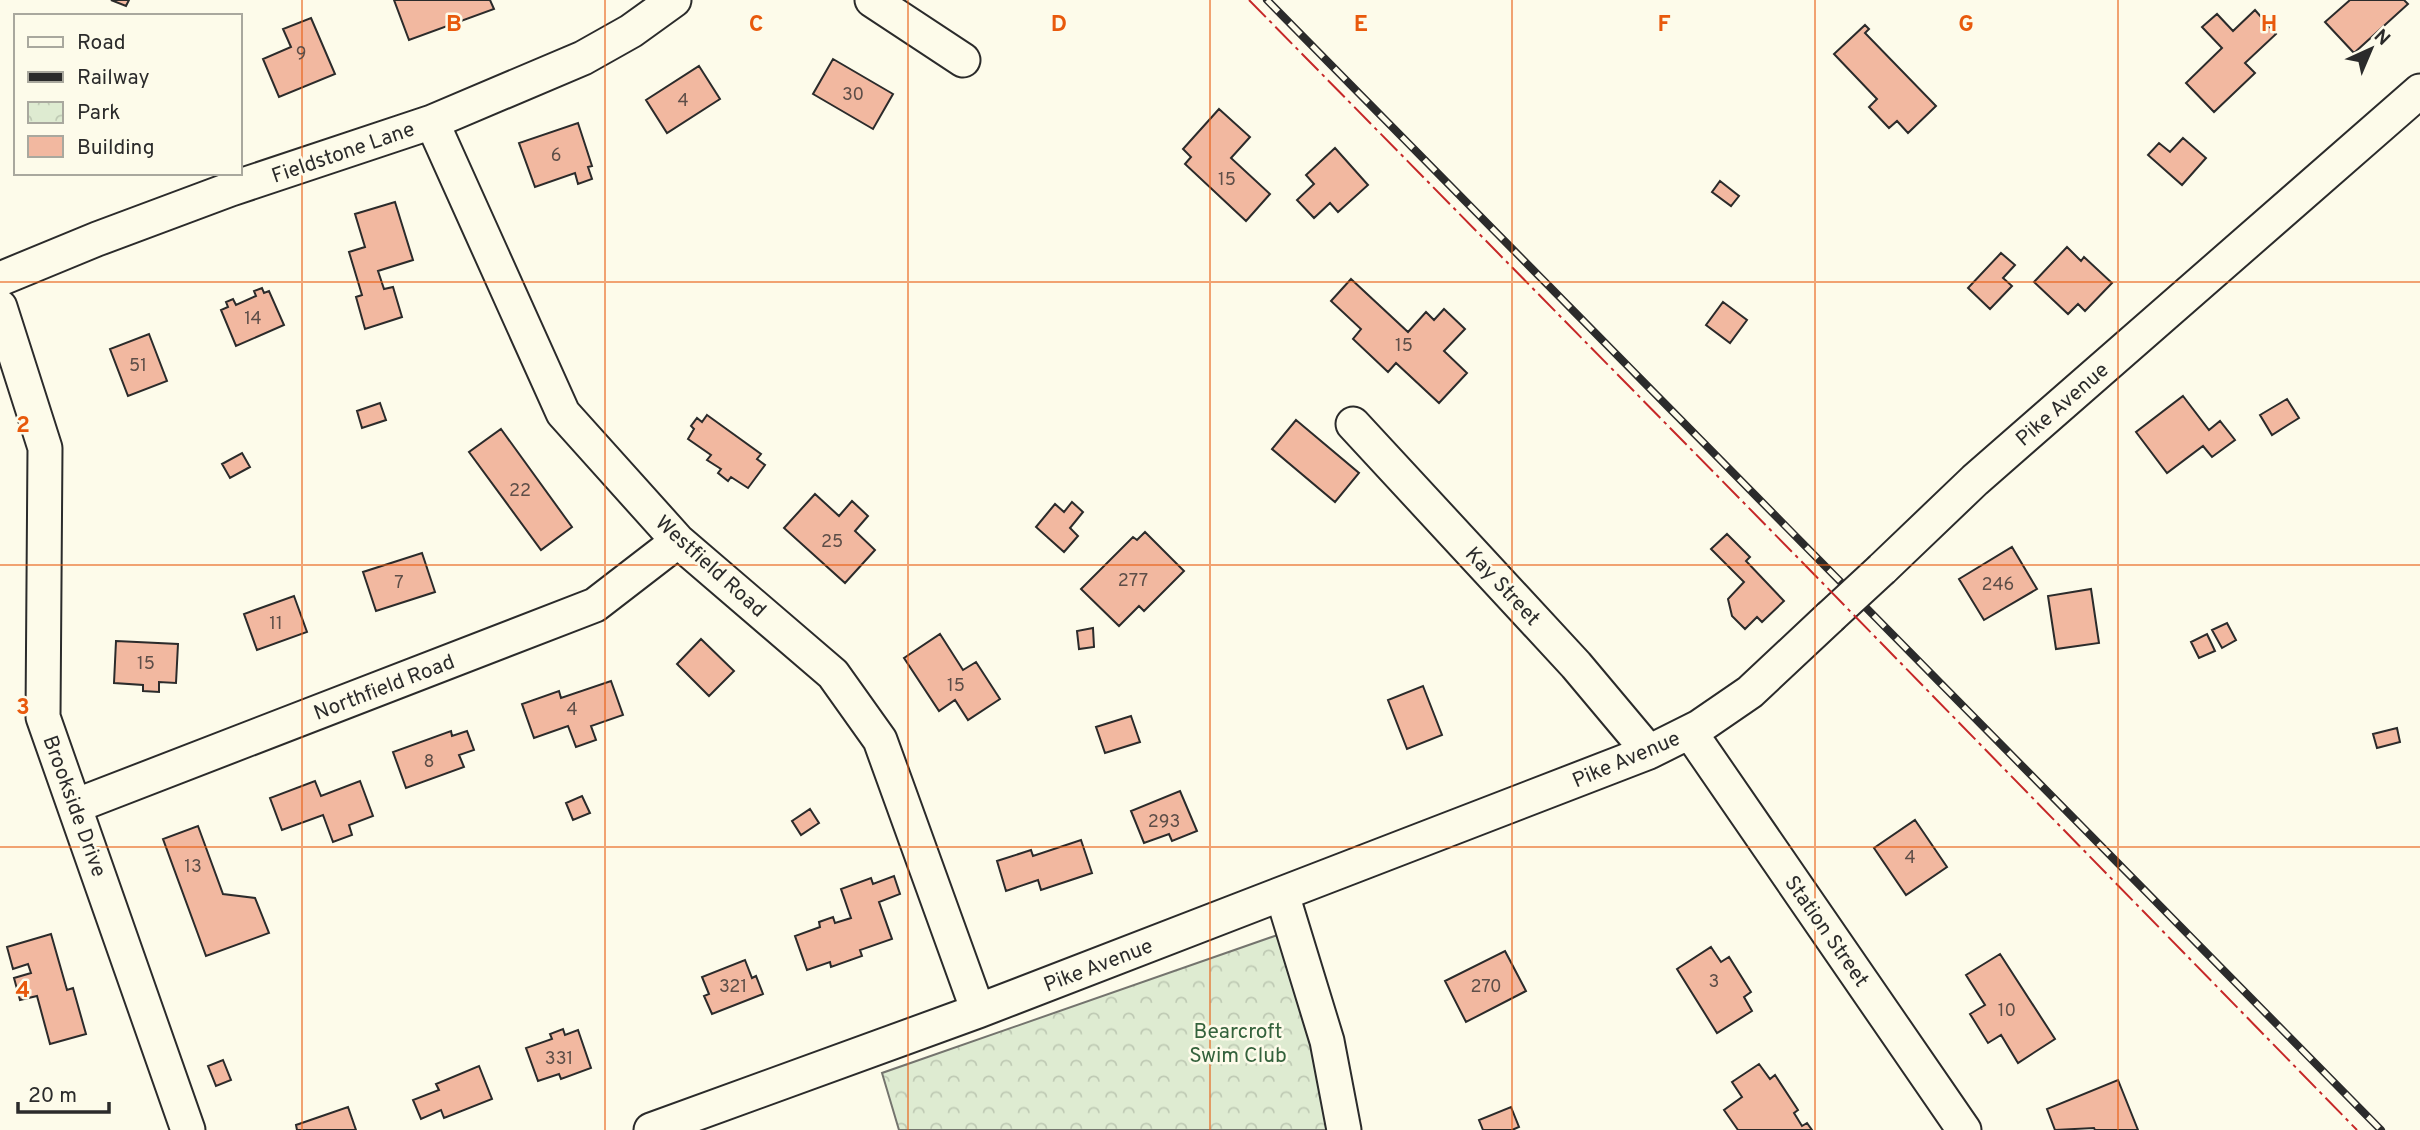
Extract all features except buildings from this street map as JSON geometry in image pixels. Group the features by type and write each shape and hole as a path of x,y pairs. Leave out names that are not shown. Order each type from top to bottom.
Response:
{"street":[{"name":"Fieldstone Lane","path":"0,279 97,239 432,122 583,58 631,31 674,0"},
{"path":"872,0 963,60"},
{"name":"Pike Avenue","path":"651,1130 978,1011 1649,752 1690,732 1750,692 1975,480 2420,90"},
{"name":"Westfield Road","path":"432,122 563,412 678,541 833,674 880,740 978,1011"},
{"name":"Brookside Drive","path":"0,307 46,448 43,716 188,1130"},
{"name":"Kay Street","path":"1353,424 1576,665 1649,752"},
{"name":"Northfield Road","path":"75,806 595,605 678,541"},
{"name":"Station Street","path":"1690,732 1964,1130"},
{"path":"1282,894 1327,1041 1344,1130"}],"green space":[{"name":"Bearcroft Swim Club","path":"1306,925 1345,1130 899,1130 882,1073"}],"railway":[{"path":"1267,0 2381,1130"}],"power":[{"path":"1249,0 2357,1130"}]}
